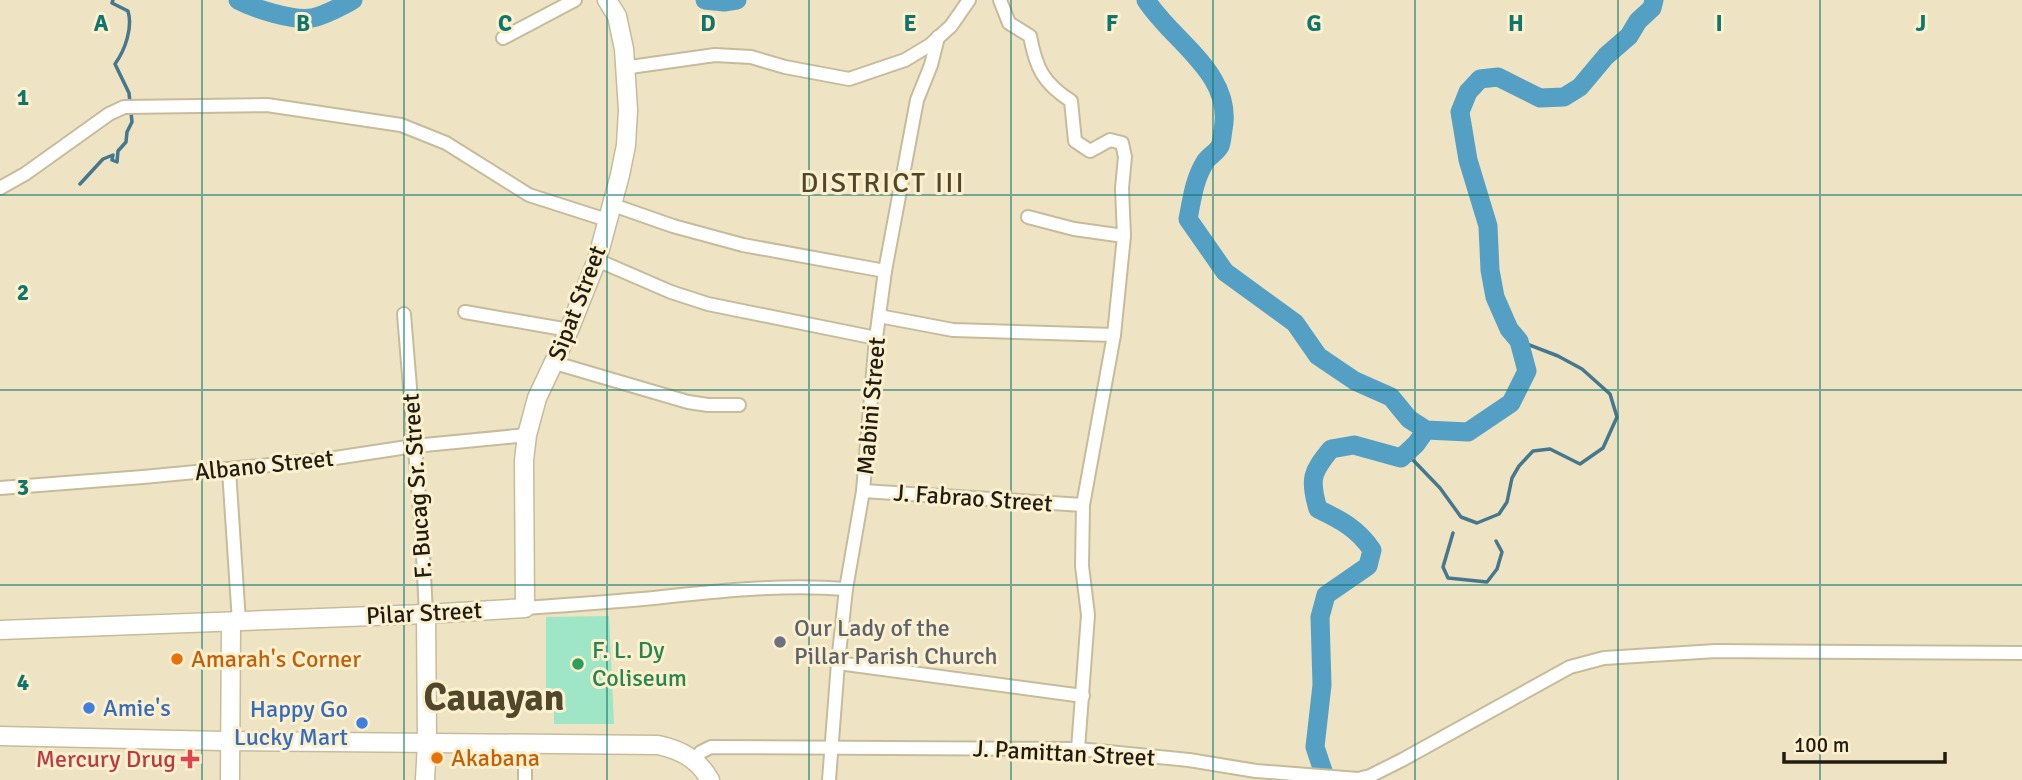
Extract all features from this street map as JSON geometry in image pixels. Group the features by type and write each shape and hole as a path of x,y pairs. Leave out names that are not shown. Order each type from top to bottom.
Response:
{"street":[{"path":"503,38 575,0"},
{"name":"Sipat Street","path":"525,608 524,460 527,435 537,398 555,363 597,260 626,145 628,110 624,49 617,16 607,0"},
{"path":"624,68 727,55 751,57 785,67 849,79 905,60 951,26 969,0"},
{"path":"1000,0 1009,23 1030,36 1035,63 1055,91 1071,101 1075,141 1090,151 1110,140 1122,143 1125,157 1122,188 1124,236 1114,335 1083,505 1082,566 1088,615 1078,750"},
{"name":"Mabini Street","path":"829,780 846,589 863,491 876,338 885,271 917,100 931,65 938,37"},
{"path":"0,188 25,174 108,114 124,107 267,105 401,125 446,143 529,195 673,226 743,245 885,271"},
{"path":"1028,216 1074,229 1124,236"},
{"path":"597,260 671,292 708,304 876,338"},
{"path":"465,312 569,330"},
{"name":"F. Bucag Sr. Street","path":"404,314 426,614 425,780"},
{"path":"879,316 953,330 1114,335"},
{"path":"555,363 688,402 739,405"},
{"name":"Albano Street","path":"0,488 229,470 414,446 527,435"},
{"path":"229,470 235,622 230,780"},
{"name":"J. Fabrao Street","path":"863,491 1083,505"},
{"name":"Pilar Street","path":"0,630 426,614 595,604 738,589 846,589"},
{"name":"J. Pamittan Street","path":"694,760 701,752 711,747 1078,750 1189,760 1306,776 1358,779 1370,776 1570,667 1604,658 1716,651 2022,653"},
{"path":"838,663 1083,696"},
{"path":"0,736 658,745 679,750 694,760 704,769 710,780"},
{"path":"525,742 525,780"}],"green space":[{"name":"F. L. Dy Coliseum","path":"609,616 614,724 554,724 554,711 546,710 546,617"}],"waterway":[{"path":"80,184 103,159 113,155 112,160 117,162 118,151 126,142 132,122 129,93 115,64 127,39 128,11 112,3 113,0"},
{"path":"238,0 274,14 295,18 322,15 353,0"},
{"path":"705,0 737,0"},
{"path":"1146,0 1211,75 1219,92 1224,110 1221,142 1198,176 1188,219 1225,272 1295,323 1318,356 1355,381 1391,397 1409,419 1426,430 1468,432 1511,403 1527,371 1519,341 1509,329 1495,297 1490,270 1488,226 1468,160 1460,112 1468,92 1480,79 1498,77 1540,98 1564,97 1580,87 1606,56 1629,36 1638,21 1652,8 1654,0"},
{"path":"1401,458 1413,460 1440,488 1461,517 1477,523 1499,514 1507,502 1512,478 1533,451 1550,449 1580,464 1603,448 1617,417 1610,394 1582,369 1558,356 1519,341"},
{"path":"1326,780 1315,747 1322,685 1320,617 1326,595 1368,566 1372,550 1361,536 1348,526 1318,509 1314,476 1331,449 1354,445 1401,458 1426,430"},
{"path":"1453,533 1443,567 1448,578 1487,582 1497,569 1502,552 1496,541"}],"place":[{"name":"Our Lady of the Pillar Parish Church","path":"780,642"},
{"name":"Amarah's Corner","path":"177,659"},
{"name":"F. L. Dy Coliseum","path":"578,664"},
{"name":"Amie's","path":"89,708"},
{"name":"Happy Go Lucky Mart","path":"362,723"},
{"name":"Akabana","path":"437,758"},
{"name":"Mercury Drug","path":"190,759"}],"district":[{"name":"DISTRICT III","path":"883,182"},
{"name":"Cauayan","path":"494,697"}]}
